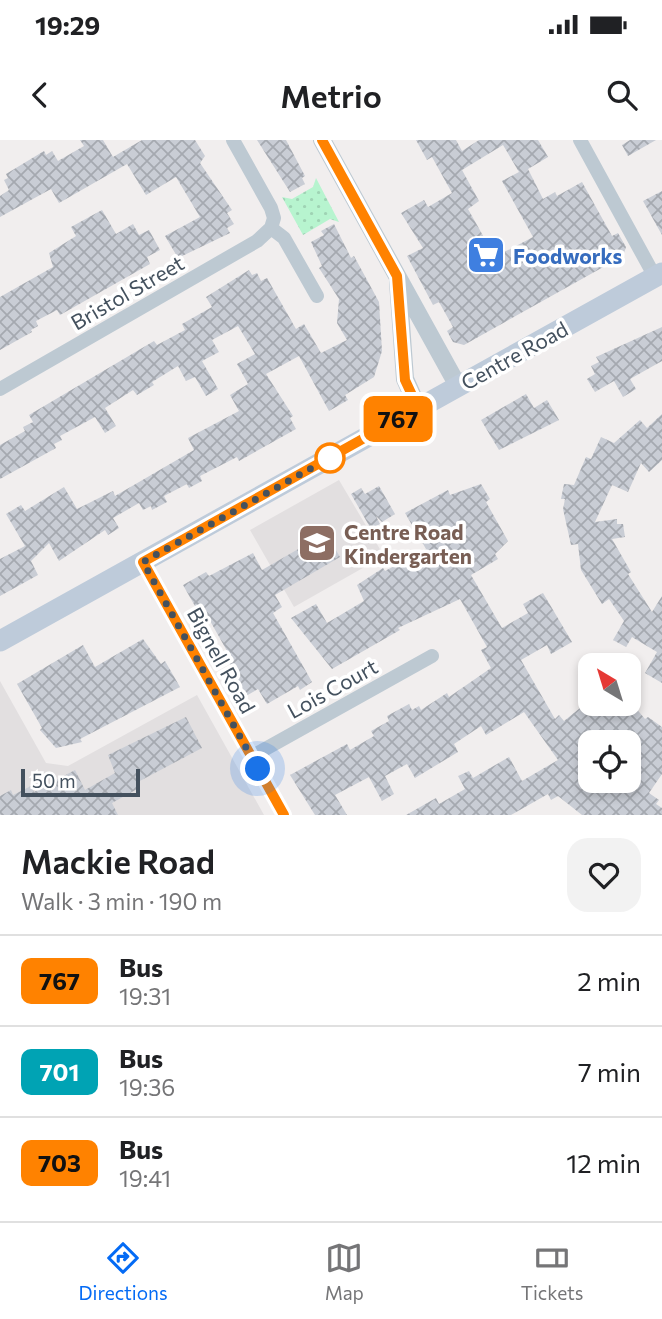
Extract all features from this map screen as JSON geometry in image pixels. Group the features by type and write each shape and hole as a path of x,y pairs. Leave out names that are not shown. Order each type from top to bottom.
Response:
{"main road":[{"name":"Centre Road","path":"0,641 658,275"}],"street":[{"path":"233,140 271,208 274,218 271,228 284,237 317,296"},
{"path":"322,140 458,386"},
{"path":"580,140 658,275"},
{"name":"Bristol Street","path":"0,389 257,241 271,228"},
{"path":"397,276 405,380 418,408"},
{"name":"Bignell Road","path":"143,562 284,815"},
{"name":"Lois Court","path":"251,757 432,656"}],"shaded area":[{"name":"Centre Road Kindergarten","path":"339,480 384,556 294,607 250,530"},
{"path":"0,681 46,763 68,766 197,695 264,815 0,815"}],"green space":[{"path":"316,178 339,222 330,219 303,235 282,197 292,199 313,187"}],"building":[{"path":"80,140 103,140 113,157 142,140 195,140 205,156 200,163 232,210 227,213 234,224 227,228 230,233 178,258 165,236 200,217 176,177 146,195 127,164 59,203 51,189 0,217 0,196 9,190 4,180 8,178 6,174 44,151 46,155 52,151 58,161 84,146"},
{"path":"257,140 286,140 305,176 302,178 305,184 290,192"},
{"path":"416,140 456,140 462,151 479,140 538,140 548,157 528,169 543,199 555,192 557,196 582,182 612,236 618,233 626,247 623,256 464,345 453,342 447,331 453,327 439,302 433,305 407,256 423,248 401,213 424,200 428,207 452,193 432,157 427,160","holes":["503,145 519,172 502,181 533,237 495,257 468,209 479,201 462,170"]},
{"path":"630,140 656,140 628,156 622,145"},
{"path":"662,191 662,235 643,201"},
{"path":"102,210 116,234 133,224 139,235 149,230 160,250 147,257 150,264 60,315 57,310 36,321 38,326 31,330 32,332 0,350 0,297 53,267 49,253 76,236 71,227"},
{"path":"334,224 351,258 354,256 379,302 382,351 374,377 345,395 348,400 329,411 299,356 266,374 293,416 290,418 296,429 239,461 237,457 200,476 202,481 189,488 187,484 164,496 167,502 152,510 151,506 143,510 139,503 113,518 119,528 108,535 105,530 59,561 49,543 31,561 38,575 0,596 0,559 25,546 6,514 21,505 25,511 64,487 77,509 113,491 115,496 194,450 188,438 239,411 230,395 248,384 237,364 255,354 238,326 212,340 219,352 202,361 218,389 206,396 195,377 186,381 178,366 137,395 133,390 105,408 116,426 105,433 95,417 60,436 62,440 54,444 56,448 0,479 0,445 25,431 23,427 33,422 29,415 154,341 157,345 185,330 182,324 212,307 206,297 249,270 252,275 257,273 261,281 267,278 296,329 304,324 321,353 347,340 337,323 339,299 319,268 322,266 311,242 324,235 321,231"},
{"path":"662,327 662,361 630,379 636,389 623,397 614,381 595,392 587,379 595,374 591,366 599,362 596,357"},
{"path":"526,394 534,408 547,400 559,420 499,450 481,420"},
{"path":"662,414 662,460 649,472 641,463 628,492 612,485 595,522 617,519 617,524 623,524 625,537 612,539 631,572 628,574 652,612 662,596 662,683 645,673 657,652 632,637 626,647 613,640 624,621 609,599 602,604 581,570 578,544 571,545 563,509 565,499 561,499 564,484 574,485 586,457 591,459 601,437 614,443 640,420 647,428"},
{"path":"481,484 490,499 486,502 508,541 495,554 498,559 471,575 502,628 528,613 523,604 543,593 572,642 551,654 547,645 521,660 555,719 559,715 564,721 578,710 578,716 641,714 662,727 662,774 649,793 659,800 656,804 662,808 662,815 582,815 558,796 551,800 548,794 511,815 406,815 436,798 439,804 465,789 458,776 469,771 473,778 509,757 522,781 558,760 524,712 486,735 481,726 454,744 458,752 415,778 407,764 385,776 394,794 382,801 369,777 335,795 347,815 315,815 290,775 347,744 350,750 374,736 371,731 389,721 387,716 409,704 412,710 419,706 421,710 447,693 449,697 491,668 481,650 487,647 460,599 398,628 400,630 332,669 291,618 316,604 327,623 364,601 357,585 383,568 385,571 426,549 405,513 448,490 450,495"},
{"path":"379,486 395,514 382,522 376,516 380,524 371,529 351,494 361,488 365,494"},
{"path":"326,533 340,557 275,595 282,607 273,613 312,682 300,690 298,686 267,704 258,689 246,696 228,660 231,658 209,619 204,622 183,585 206,572 209,576 253,553 262,570"},
{"path":"143,639 161,664 165,661 180,687 80,739 82,742 56,748 40,730 42,728 17,684 83,645 95,667"},
{"path":"186,717 202,748 136,783 139,788 112,803 118,815 0,815 0,796 11,790 13,795 31,786 34,792 75,770 85,790 115,773 108,755"}],"bus line":[{"name":"767","path":"284,815 143,562 418,408 405,380 397,276 322,140"}],"place":[{"name":"Foodworks","path":"486,255"},
{"name":"Centre Road Kindergarten","path":"317,543"}],"route":[{"path":"258,769 143,562 335,455 330,458"}]}
